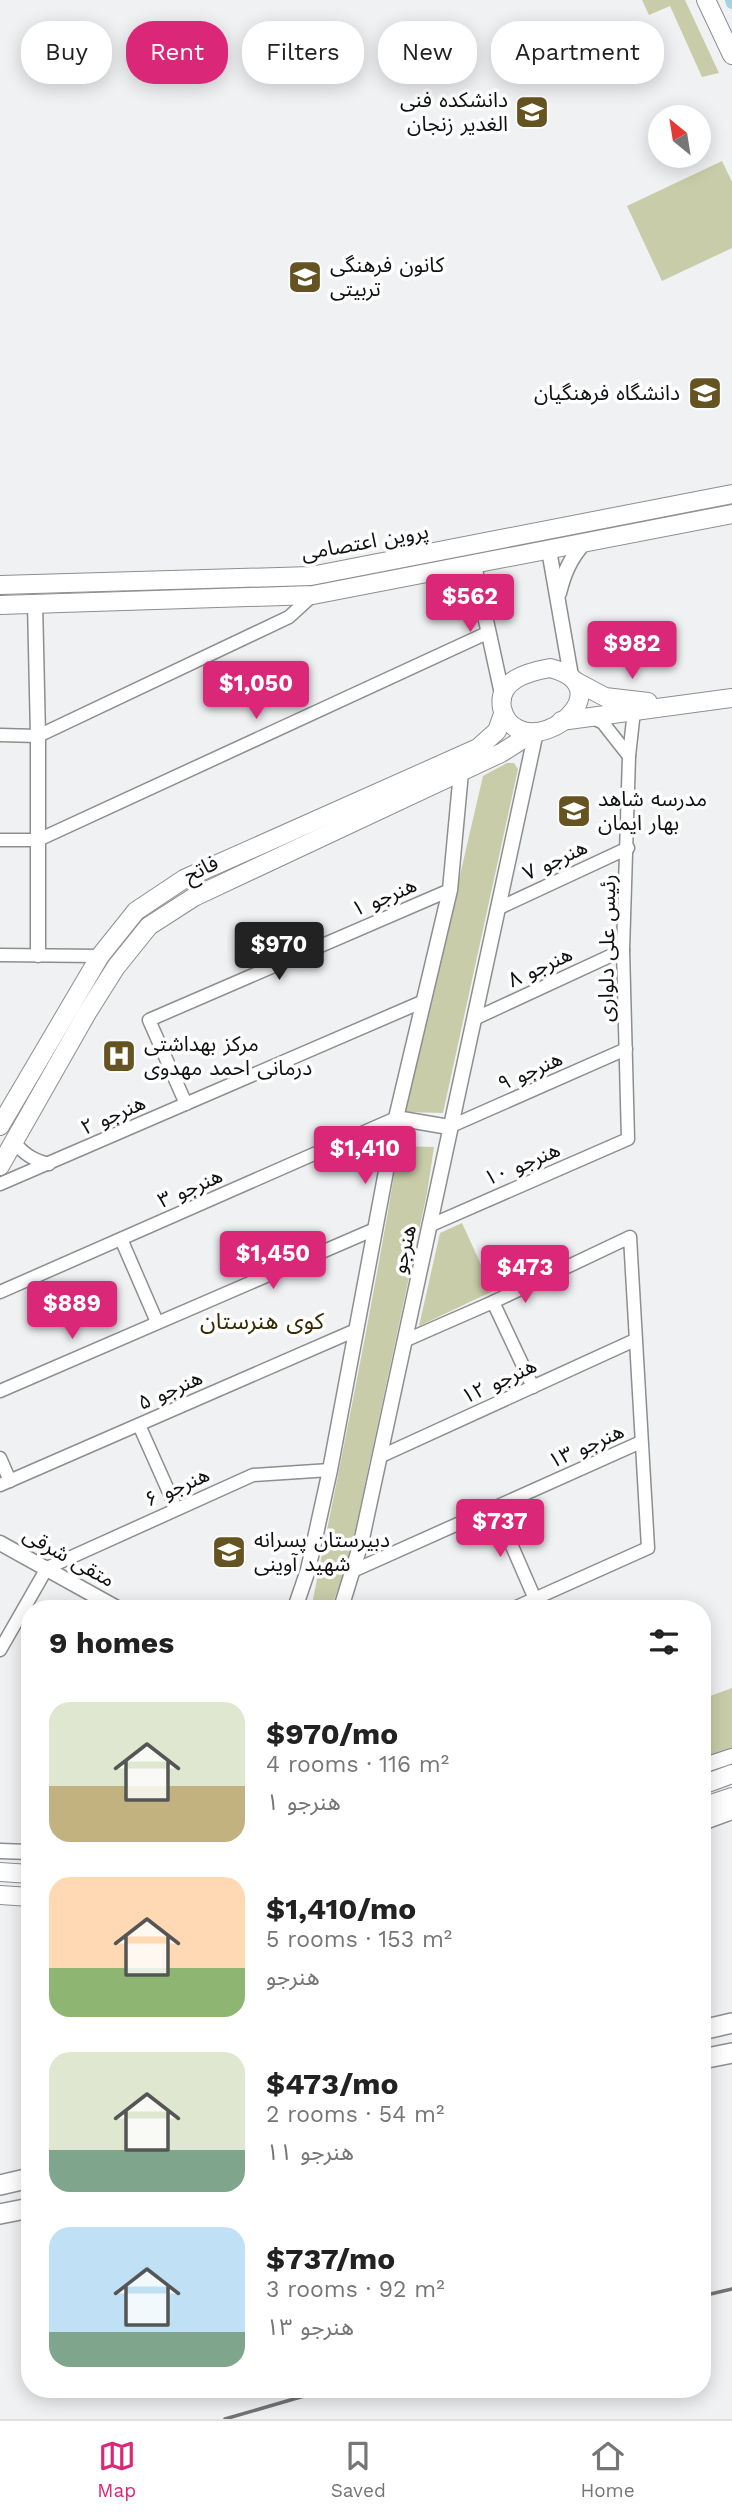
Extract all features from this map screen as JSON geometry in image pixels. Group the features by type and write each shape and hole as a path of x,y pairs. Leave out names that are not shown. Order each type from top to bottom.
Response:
{"highway":[{"path":"711,2028 732,2023"},
{"path":"711,2057 732,2053"},
{"path":"0,2185 21,2180"},
{"path":"0,2214 21,2209"}],"main road":[{"path":"706,0 732,55"},
{"name":"پروین اعتصامی","path":"0,585 311,576 732,495"},
{"name":"پروین اعتصامی","path":"0,604 313,596 732,514"},
{"path":"545,531 549,550"},
{"path":"470,546 474,565"},
{"path":"573,678 580,695 579,704 561,721 534,733 513,727 503,714 502,694 508,684 531,672 550,668 573,678 605,697 679,705"},
{"path":"561,721 732,698"},
{"name":"فاتح","path":"0,1166 94,1002 116,967 149,926 194,897 458,765 497,731 503,714"},
{"name":"فاتح","path":"0,1126 100,956 136,911 184,879 458,765 501,753 534,733"},
{"path":"136,911 149,926"},
{"path":"711,1782 732,1774"},
{"path":"711,1804 732,1797"},
{"path":"0,1872 21,1873"},
{"path":"0,1895 21,1896"}],"street":[{"path":"557,597 565,570 572,556 584,543"},
{"path":"549,550 573,678"},
{"path":"474,565 502,694"},
{"path":"0,736 38,736 289,617 313,596"},
{"path":"35,603 38,955"},
{"path":"0,840 38,840 487,633"},
{"name":"رئیس علی دلواری","path":"628,1139 623,950 629,756 634,711"},
{"path":"591,717 603,723 629,756"},
{"name":"هنرجو","path":"344,1600 355,1570 432,1225 449,1128 499,908 534,733"},
{"name":"هنرجو","path":"298,1600 308,1570 330,1470 396,1118 450,890 458,765"},
{"name":"هنرجو ۷","path":"499,908 628,848"},
{"name":"هنرجو ۱","path":"186,1104 149,1020 450,890"},
{"name":"هنرجو ۸","path":"474,1019 623,950"},
{"path":"0,955 100,956"},
{"name":"هنرجو ۲","path":"0,1184 425,1001"},
{"name":"هنرجو ۹","path":"449,1128 626,1049"},
{"path":"396,1118 449,1128"},
{"name":"هنرجو ۳","path":"0,1292 396,1118"},
{"name":"هنرجو ۱۰","path":"432,1225 628,1139"},
{"path":"14,1142 23,1153 35,1161 49,1164"},
{"path":"0,1391 375,1229"},
{"path":"404,1341 630,1237 648,1548 531,1600"},
{"path":"121,1239 158,1322"},
{"path":"493,1302 533,1387"},
{"name":"هنرجو ۵","path":"5,1483 356,1330"},
{"name":"هنرجو ۱۲","path":"379,1457 635,1340"},
{"path":"139,1425 176,1508"},
{"name":"هنرجو ۱۳","path":"355,1570 641,1442"},
{"path":"0,1458 5,1483"},
{"name":"هنرجو ۶","path":"47,1568 253,1475 330,1470"},
{"path":"495,1507 535,1598"},
{"name":"متقی شرقی","path":"0,1543 103,1600"},
{"path":"29,1600 47,1568"},
{"path":"0,1650 21,1613"},
{"path":"711,1763 732,1756"},
{"path":"711,1820 732,1812"},
{"path":"0,1851 21,1852"}],"green space":[{"path":"642,0 685,0 719,73 702,77 670,6 649,15"},
{"path":"722,161 732,182 732,248 662,281 627,206"},
{"path":"507,763 514,763 518,769 443,1113 405,1112 483,776"},
{"path":"399,1146 434,1147 427,1193 349,1559 334,1600 313,1600 358,1375"},
{"path":"462,1223 493,1291 419,1326 440,1233"},
{"path":"732,1688 732,1747 711,1754 711,1696"}],"railway":[{"path":"711,2294 732,2289"},
{"path":"225,2419 297,2398"}],"place":[{"name":"دانشکده فنی الغدیر زنجان","path":"532,112"},
{"name":"کانون فرهنگی تربیتی","path":"305,277"},
{"name":"دانشگاه فرهنگیان","path":"705,393"},
{"name":"مدرسه شاهد بهار ایمان","path":"574,811"},
{"name":"مرکز بهداشتی درمانی احمد مهدوی","path":"119,1056"},
{"name":"دبیرستان پسرانه شهید آوینی","path":"229,1552"}],"district":[{"name":"کوی هنرستان","path":"262,1321"}]}
